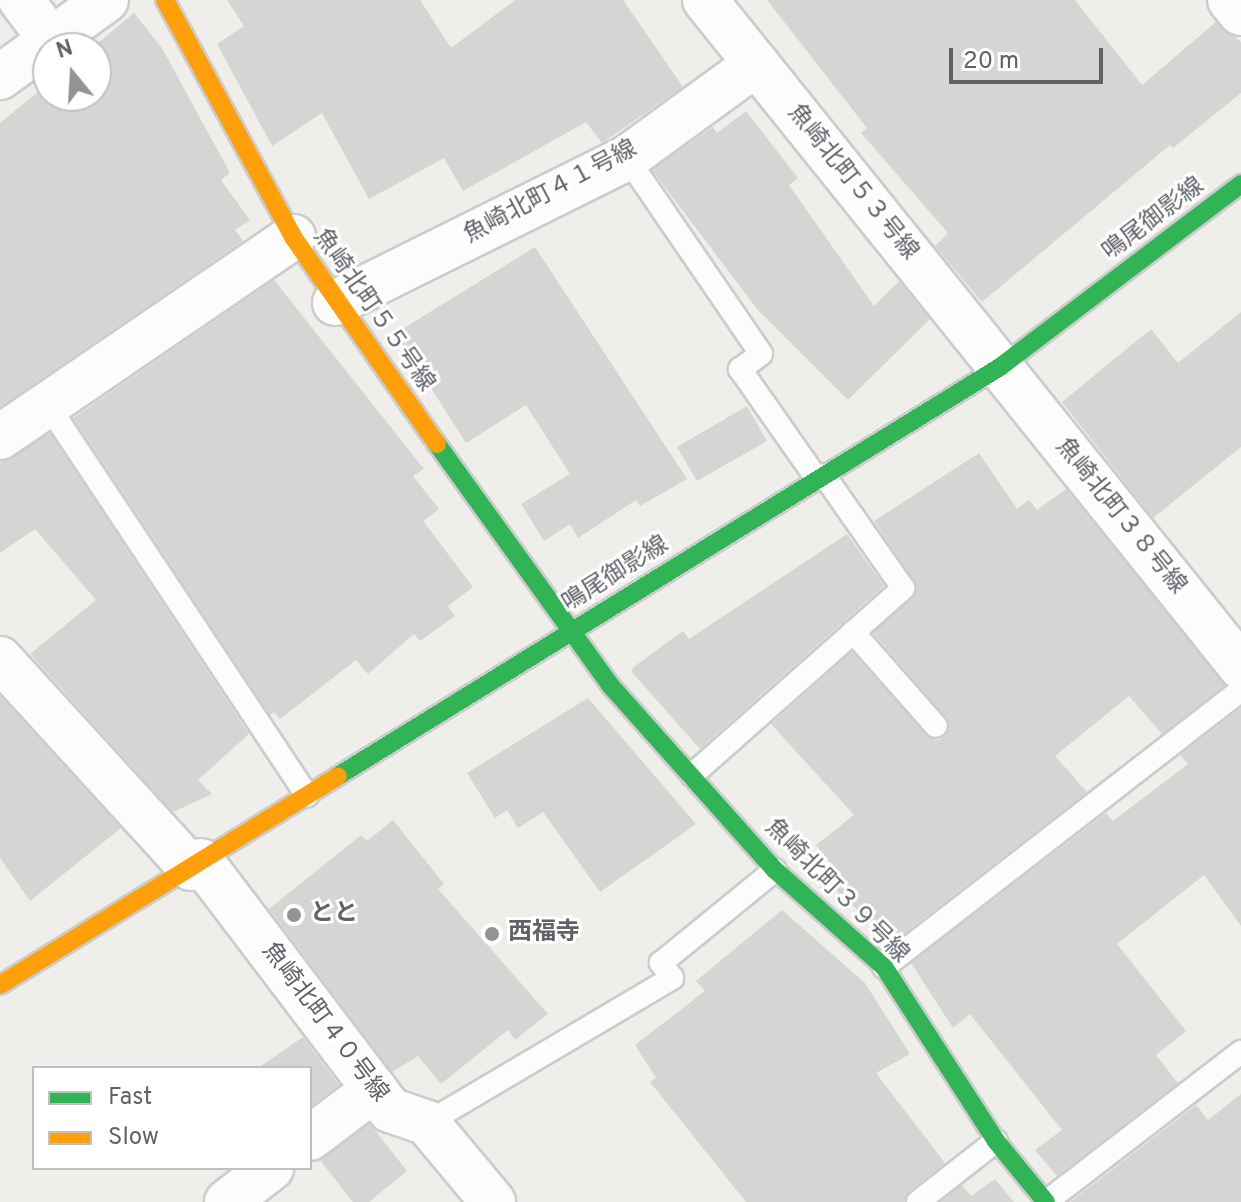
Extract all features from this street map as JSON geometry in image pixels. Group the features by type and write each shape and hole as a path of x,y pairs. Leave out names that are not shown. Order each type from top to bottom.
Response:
{"street":[{"path":"21,0 45,32"},
{"path":"57,32 106,0"},
{"name":"魚崎北町５５号線","path":"165,0 293,237 335,303 572,631"},
{"name":"魚崎北町５３号線","path":"705,0 1000,367"},
{"path":"1230,0 1241,13"},
{"path":"0,77 32,51"},
{"name":"魚崎北町４１号線","path":"335,303 627,158 756,64"},
{"name":"鳴尾御影線","path":"0,985 1000,367 1241,184"},
{"path":"0,437 293,237"},
{"name":"魚崎北町３８号線","path":"1000,367 1241,667"},
{"name":"魚崎北町３９号線","path":"572,631 610,685 775,870 884,967 996,1141 1046,1202"},
{"name":"魚崎北町４０号線","path":"0,659 196,865 390,1110 427,1123"},
{"path":"312,1136 375,1089"},
{"path":"427,1123 493,1202"},
{"path":"227,1202 268,1170"}],"lane":[{"path":"627,158 761,354 740,369 903,588 692,775"},
{"path":"47,404 307,796"},
{"path":"853,632 936,726"},
{"path":"884,967 1241,690"},
{"path":"427,1123 672,978 661,963 775,870"},
{"path":"1046,1202 1241,1052"},
{"path":"918,1202 996,1141"}],"building":[{"path":"227,0 420,0 451,48 515,0 623,0 683,87 602,143 586,122 463,191 444,158 369,199 322,113 272,146 217,44 244,26"},
{"path":"767,0 1075,0 1142,85 1216,22 1241,42 1241,93 1173,148 1170,145 982,302 935,246 948,233 861,133 867,128"},
{"path":"134,13 162,48 230,173 221,180 250,220 235,230 243,241 0,407 0,123 32,97 32,112 112,112 111,32"},
{"path":"746,111 798,178 789,185 874,306 899,281 930,319 848,400 757,309 652,170 713,127 717,133"},
{"path":"535,247 687,479 640,506 636,500 578,538 570,524 544,541 521,504 570,474 526,405 466,443 396,333"},
{"path":"274,280 424,469 413,476 439,509 423,521 473,587 448,606 455,616 420,641 414,634 368,674 356,660 280,719 274,712 270,715 73,418"},
{"path":"1241,312 1241,447 1153,518 1062,402 1151,329 1178,363"},
{"path":"747,406 767,441 697,481 677,447"},
{"path":"50,433 249,734 198,780 212,794 173,812 30,654 96,600 35,529 0,553 0,462"},
{"path":"979,453 1017,509 1029,500 1037,510 1066,489 1225,685 1162,734 1129,696 1055,756 1087,792 893,942 821,877 833,866 816,845 854,815 771,724 852,652 926,735 938,740 946,736 946,717 873,633 912,598 917,587 874,521"},
{"path":"847,534 884,586 700,749 631,671 683,631 689,639"},
{"path":"0,696 121,828 30,901 0,858"},
{"path":"588,698 696,824 600,892 543,812 518,828 507,810 495,818 467,773"},
{"path":"1241,708 1241,926 1204,875 1117,944 1186,1031 1156,1055 1178,1083 1057,1176 1035,1150 1062,1130 970,1014 953,1028 911,963 1106,813 1113,821 1188,764 1180,755"},
{"path":"393,820 444,884 438,889 548,1014 515,1040 508,1030 441,1084 418,1056 392,1072 269,909 361,835 367,841"},
{"path":"782,910 865,983 910,1054 876,1073 945,1163 909,1191 904,1202 746,1202 650,1082 656,1078 635,1045 705,991 696,981"},
{"path":"303,1037 339,1085 312,1105 312,1066 261,1066"},
{"path":"1241,1094 1241,1202 1070,1202 1196,1105 1208,1120"},
{"path":"370,1124 407,1171 369,1202 353,1202 320,1160"},
{"path":"995,1179 1014,1202 941,1202 962,1185 971,1196"}],"traffic: fast":[{"path":"338,776 1000,367 1241,184"},
{"path":"437,444 610,685 775,870 884,967 996,1141 1046,1202"}],"traffic: slow":[{"path":"165,0 293,237 437,444"},
{"path":"0,985 338,776"}],"place":[{"name":"とと","path":"294,915"},
{"name":"西福寺","path":"492,934"}]}
